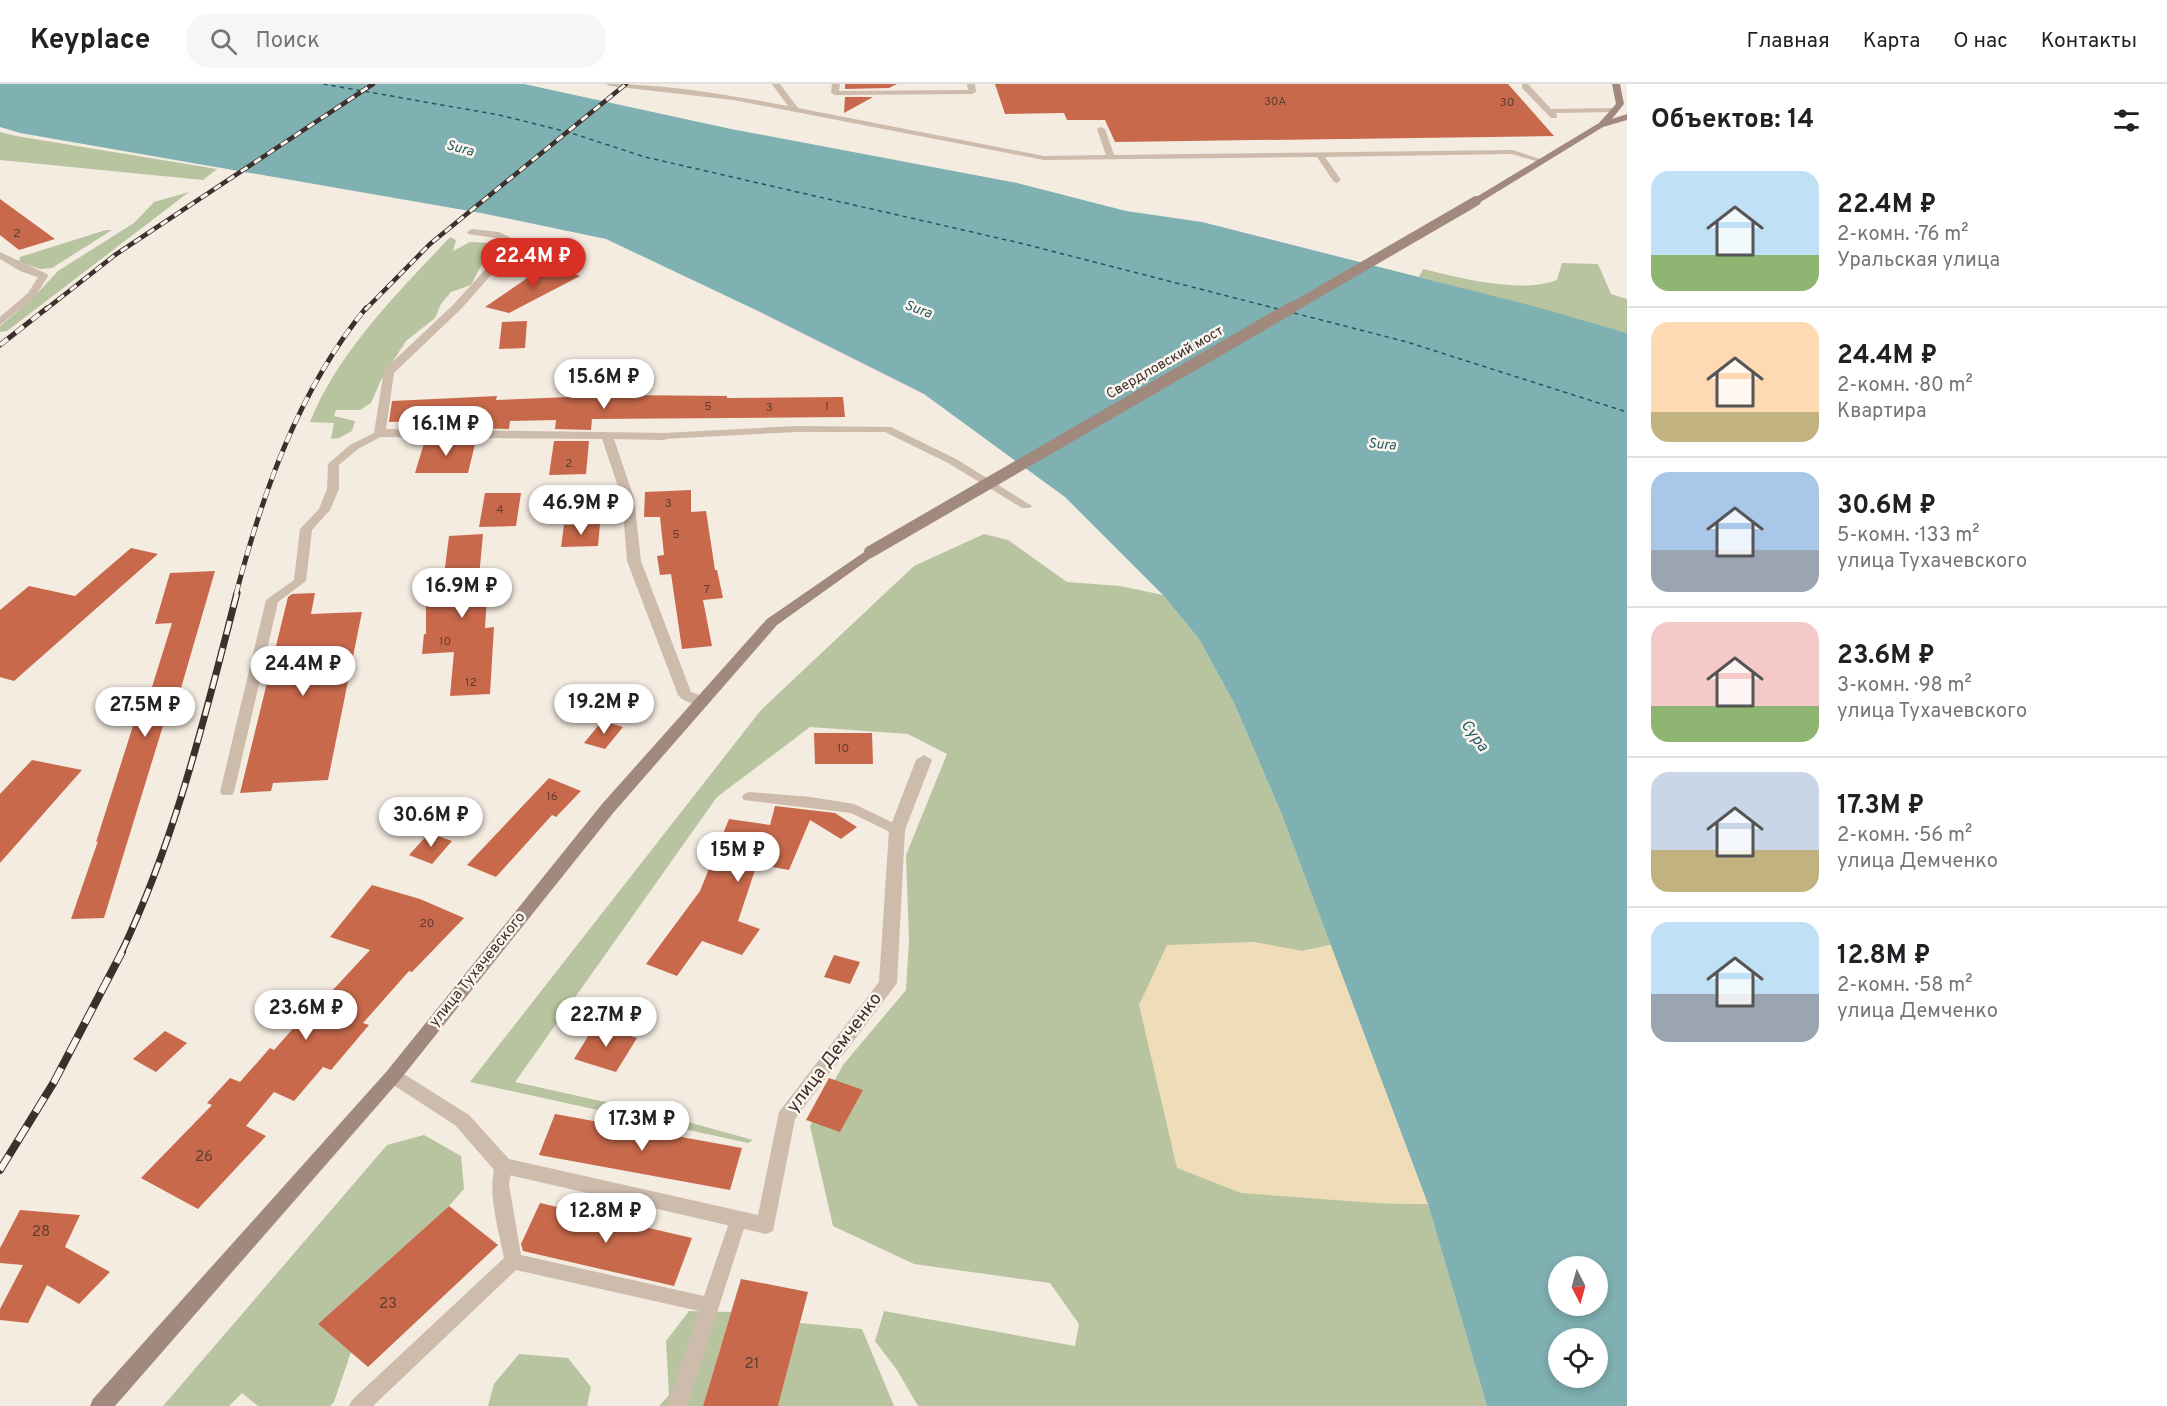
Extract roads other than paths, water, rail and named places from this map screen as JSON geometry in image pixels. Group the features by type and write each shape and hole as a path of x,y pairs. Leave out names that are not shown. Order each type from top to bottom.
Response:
{"main road":[{"path":"1601,125 1620,104 1616,84"},
{"path":"1601,125 1627,117"},
{"name":"Свердловский мост","path":"870,552 1476,201 1601,125"},
{"name":"улица Тухачевского","path":"101,1406 393,1076 608,808 772,622 870,552"}],"street":[{"path":"472,232 499,235 509,241 510,248 457,307 388,372 380,433 663,436"},
{"path":"0,255 24,269 44,276"},
{"path":"607,435 628,498 634,561 644,592 685,695 703,701"},
{"name":"улица Демченко","path":"502,1166 766,1225 786,1117 888,982 897,830 924,760"},
{"path":"393,1076 462,1120 502,1166"}],"lane":[{"path":"610,84 733,98 1044,158 1513,152 1542,161"},
{"path":"776,84 795,110"},
{"path":"836,84 835,93 875,88 972,92 971,84"},
{"path":"1525,86 1552,115 1614,110"},
{"path":"1101,129 1111,157"},
{"path":"1320,154 1337,180"},
{"path":"0,322 32,295 44,276"},
{"path":"663,436 796,429 887,429 951,461 1026,506"},
{"path":"227,792 273,600 300,581 306,529 324,510 333,489 334,464 354,447 380,433"},
{"path":"749,797 811,802 854,809 897,830"},
{"path":"502,1166 500,1185 513,1261"},
{"path":"677,1406 738,1219"},
{"path":"513,1261 709,1305"},
{"path":"359,1406 513,1261"}],"water":[{"path":"0,84 524,84 731,129 1017,183 1126,211 1202,222 1533,306 1627,333 1627,1406 1487,1406 1428,1204 1282,815 1234,703 1199,639 1163,595 1065,497 924,394 758,311 606,239 481,213 20,133 0,127"}],"railway":[{"path":"45,310 115,255 373,84"},
{"path":"365,310 430,244 626,84"},
{"path":"0,345 47,308"},
{"path":"236,594 271,481 302,408 342,340 366,308"},
{"path":"121,953 158,866 188,776 237,593"},
{"path":"0,1170 54,1082 122,952"}],"water label":[{"name":"Sura","path":"460,149"},
{"name":"Sura","path":"918,310"},
{"name":"Sura","path":"1382,445"},
{"name":"Сура","path":"1474,736"}]}
